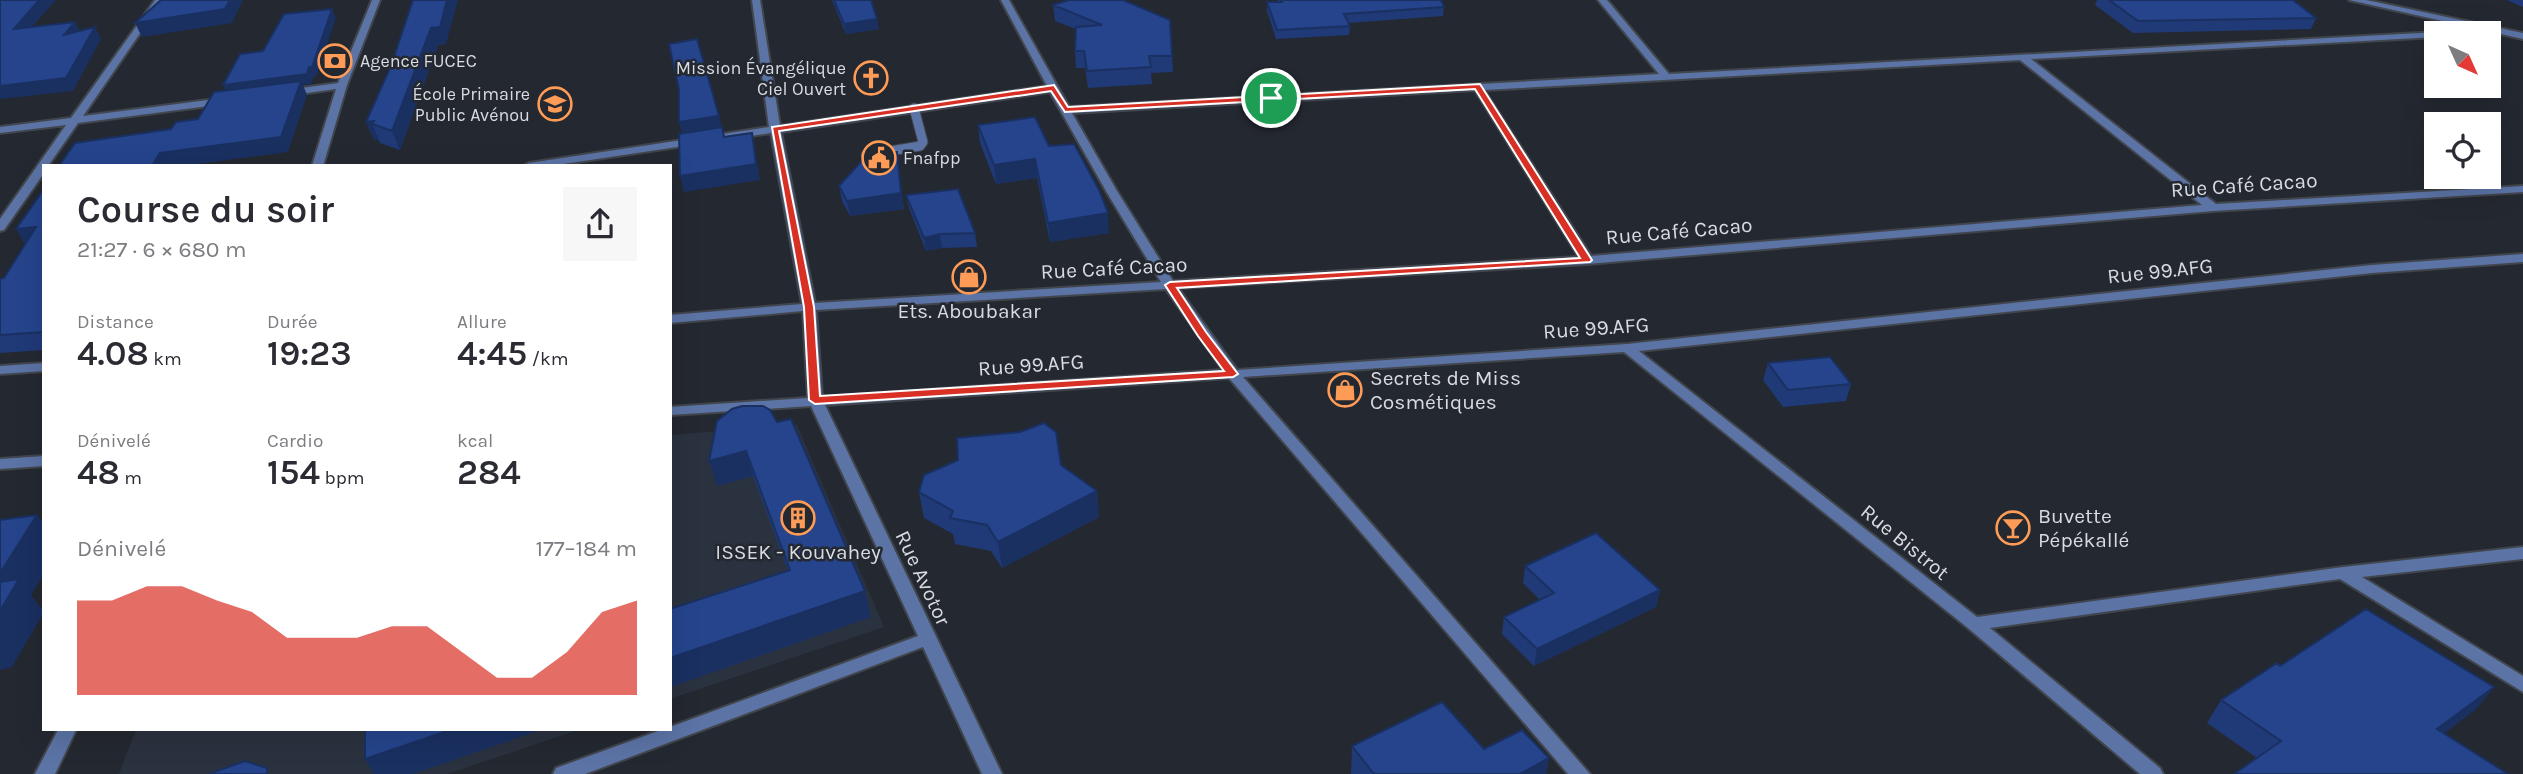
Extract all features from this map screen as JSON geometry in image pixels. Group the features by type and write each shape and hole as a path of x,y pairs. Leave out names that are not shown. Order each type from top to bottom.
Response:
{"street":[{"path":"44,164 159,0"},
{"path":"318,164 342,85 376,0"},
{"path":"756,0 775,129 809,307 815,400"},
{"path":"1005,0 1065,110 1202,334 1233,374 1580,774"},
{"path":"1602,0 1666,76"},
{"path":"2353,0 2454,21"},
{"path":"2501,31 2523,36"},
{"path":"1065,110 2424,35"},
{"path":"2024,58 2213,208"},
{"path":"275,94 342,85"},
{"path":"1477,86 1587,260"},
{"path":"542,164 1054,88"},
{"path":"0,130 234,100"},
{"path":"0,227 42,167"},
{"name":"Rue Café Cacao","path":"672,318 809,307 1587,260 2213,208 2523,189"},
{"name":"Rue 99.AFG","path":"672,411 1627,348 2372,269 2523,258"},
{"name":"Rue Bistrot","path":"1627,348 1974,624 2153,774"},
{"path":"0,370 42,367"},
{"name":"Rue Avotor","path":"815,400 992,774"},
{"path":"0,464 42,460"},
{"path":"1974,624 2343,573 2523,553"},
{"path":"2343,573 2523,685"},
{"path":"563,774 927,639"},
{"path":"45,774 66,731"}],"lane":[{"path":"866,155 920,146 923,142 914,108"}],"shaded area":[{"path":"797,425 884,627 672,698 672,435"},
{"path":"136,731 575,731 447,774 119,774"}],"building":[{"path":"0,0 39,0 14,29 75,22 64,35 95,27 66,78 0,86"},
{"path":"161,0 230,0 225,9 135,23"},
{"path":"413,0 447,0 440,27 431,28 392,131 372,124 374,121 366,122 391,66"},
{"path":"834,0 871,0 877,19 844,24"},
{"path":"1069,0 1123,0 1170,20 1172,56 1149,56 1151,67 1087,71 1084,51 1075,51 1076,27 1102,25 1053,5"},
{"path":"1281,0 1441,0 1444,7 1344,14 1350,26 1277,30 1267,2 1282,2"},
{"path":"2109,0 2293,0 2316,18 2138,21"},
{"path":"332,9 312,67 309,67 307,74 223,85 240,54 263,51 284,14"},
{"path":"697,39 719,116 679,122 679,89 669,44"},
{"path":"301,81 281,137 160,153 153,164 60,164 75,143 171,129 176,122 198,119 214,92"},
{"path":"1035,117 1049,146 1074,144 1108,213 1048,223 1035,159 994,165 978,125"},
{"path":"722,127 724,137 752,133 756,164 680,176 679,134"},
{"path":"897,152 901,193 847,201 839,186 868,154 874,157"},
{"path":"958,189 975,233 940,234 924,238 906,195"},
{"path":"42,192 42,332 0,335 0,279 4,278 36,227 16,229"},
{"path":"1830,357 1851,384 1788,390 1768,363"},
{"path":"763,406 770,410 777,422 791,419 865,591 672,657 672,608 790,570 746,451 709,461 717,421 732,409"},
{"path":"1044,423 1056,432 1061,465 1097,491 998,542 987,525 950,518 953,511 919,492 924,475 958,460 957,438 1020,432"},
{"path":"37,515 0,573 0,520"},
{"path":"1596,533 1660,590 1537,649 1504,617 1554,593 1525,566"},
{"path":"19,579 0,611 0,582"},
{"path":"2366,609 2494,687 2437,729 2508,774 2234,774 2281,741 2221,700 2277,663 2280,666"},
{"path":"1442,702 1484,749 1522,730 1549,758 1520,774 1374,774 1352,746"},
{"path":"365,731 447,731 365,759"},
{"path":"245,761 267,768 267,774 209,774"}],"place":[{"name":"Agence FUCEC","path":"335,61"},
{"name":"Mission Évangélique Ciel Ouvert","path":"871,78"},
{"name":"École Primaire Public Avénou","path":"555,104"},
{"name":"Fnafpp","path":"879,158"},
{"name":"Ets. Aboubakar","path":"969,277"},
{"name":"Secrets de Miss Cosmétiques","path":"1345,390"},
{"name":"ISSEK - Kouvahey","path":"798,518"},
{"name":"Buvette Pépékallé","path":"2013,528"}],"route":[{"path":"1477,86 1587,260 1170,285 1202,334 1233,374 815,400 809,307 775,129 1054,88 1065,110 1271,98 1477,86"}]}
